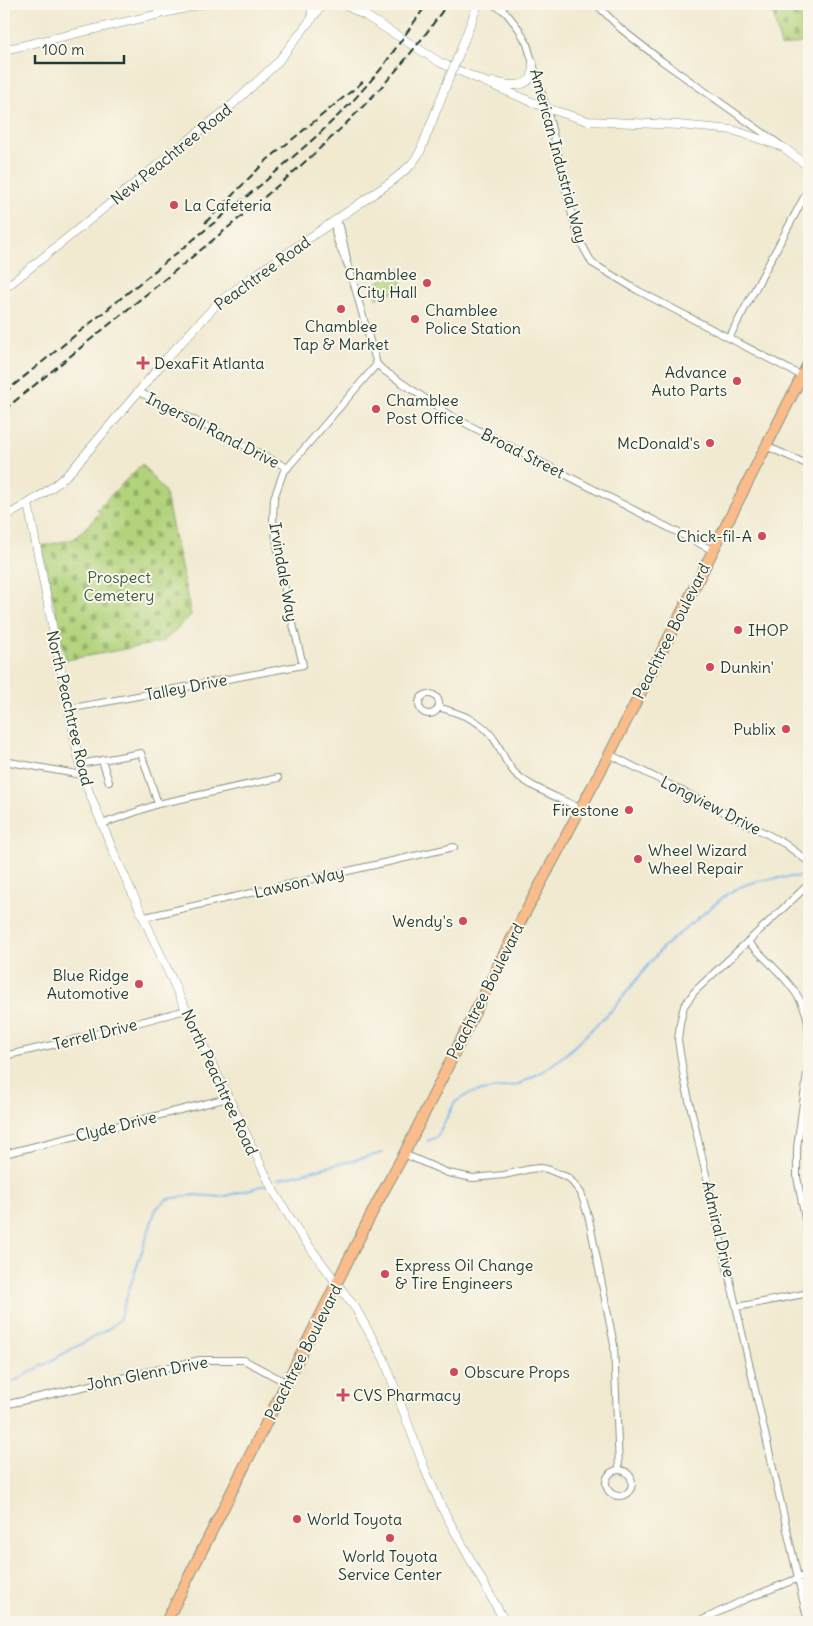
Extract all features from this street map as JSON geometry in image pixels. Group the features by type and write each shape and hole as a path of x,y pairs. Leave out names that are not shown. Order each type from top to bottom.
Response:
{"highway":[{"name":"Peachtree Boulevard","path":"166,1622 516,930 609,754 809,362"}],"street":[{"path":"156,4 158,14"},
{"path":"4,50 203,4"},
{"path":"310,4 312,19"},
{"name":"New Peachtree Road","path":"4,289 232,105 277,63 323,4"},
{"path":"343,4 352,6 434,59 546,108 588,121 679,125 733,130 783,147"},
{"name":"Peachtree Road","path":"4,517 28,504 61,481 72,470 167,358 217,304 248,280 391,182 413,163 423,146 478,4"},
{"name":"American Industrial Way","path":"492,4 503,10 527,44 546,108 573,219 580,241 592,263 637,290 802,376"},
{"path":"596,4 621,29 645,48 809,167"},
{"path":"482,80 516,86 524,84 532,77 533,63"},
{"path":"729,338 809,188"},
{"path":"335,220 340,226 345,244 348,268 378,364"},
{"name":"Irvindale Way","path":"303,666 286,596 274,520 274,498 279,481 288,468 378,364"},
{"name":"Broad Street","path":"378,364 403,384 451,416 712,550"},
{"name":"Ingersoll Rand Drive","path":"139,392 288,468"},
{"path":"766,446 809,465"},
{"name":"North Peachtree Road","path":"28,504 82,775 114,853 186,1010 273,1190 300,1234 356,1308 384,1359 426,1472 442,1508 505,1622"},
{"name":"Talley Drive","path":"68,709 303,666"},
{"path":"438,707 469,717 480,724 494,738 506,762 518,775 580,809"},
{"path":"80,764 141,753 158,804"},
{"name":"Longview Drive","path":"609,754 765,832 809,862"},
{"path":"102,760 110,782"},
{"path":"4,761 82,775"},
{"path":"102,824 158,804 278,778"},
{"name":"Lawson Way","path":"145,917 454,847"},
{"name":"Admiral Drive","path":"808,1622 684,1078 678,1040 684,1006 708,977 809,884"},
{"path":"748,942 784,979 799,999 807,1017 809,1045"},
{"name":"Terrell Drive","path":"4,1056 186,1010"},
{"path":"809,1058 797,1148 797,1177 809,1240"},
{"name":"Clyde Drive","path":"4,1154 228,1098"},
{"path":"404,1154 448,1173 473,1178 504,1175 530,1169 547,1169 569,1178 581,1193 589,1219 614,1345 619,1469"},
{"path":"737,1307 809,1293"},
{"name":"John Glenn Drive","path":"4,1405 200,1360 244,1360 287,1383"},
{"path":"619,1469 630,1475 633,1483 630,1491 622,1496 610,1492 606,1484 606,1480 611,1472 619,1469"},
{"path":"698,1622 708,1620 746,1599 809,1574"}],"green space":[{"path":"771,4 809,4 809,41 781,47"},
{"path":"401,268 402,288 376,299 376,293 372,286"},
{"name":"Prospect Cemetery","path":"142,464 165,492 191,615 163,642 66,660 42,546 74,539 100,513 97,509"}],"waterway":[{"path":"427,1141 437,1137 455,1102 470,1093 517,1085 545,1070 566,1054 613,1009 663,947 726,895 735,889 755,882 775,878 807,876"},
{"path":"278,1179 383,1153"},
{"path":"4,1387 108,1329 119,1320 156,1209 167,1199 195,1195 222,1197 265,1185"}],"railway":[{"path":"4,393 262,184 318,135 351,103 381,69 427,4"},
{"path":"4,410 213,240 339,131 396,71 447,4"},
{"path":"205,223 267,160 365,80"}],"place":[{"name":"La Cafeteria","path":"174,205"},
{"name":"Chamblee City Hall","path":"427,283"},
{"name":"Chamblee Tap & Market","path":"341,309"},
{"name":"Chamblee Police Station","path":"415,319"},
{"name":"DexaFit Atlanta","path":"143,363"},
{"name":"Advance Auto Parts","path":"737,381"},
{"name":"Chamblee Post Office","path":"376,409"},
{"name":"McDonald's","path":"710,443"},
{"name":"Chick-fil-A","path":"762,536"},
{"name":"IHOP","path":"738,630"},
{"name":"Dunkin'","path":"710,667"},
{"name":"Publix","path":"786,729"},
{"name":"Firestone","path":"629,810"},
{"name":"Wheel Wizard Wheel Repair","path":"638,859"},
{"name":"Wendy's","path":"463,921"},
{"name":"Blue Ridge Automotive","path":"139,984"},
{"name":"Express Oil Change & Tire Engineers","path":"385,1274"},
{"name":"Obscure Props","path":"454,1372"},
{"name":"CVS Pharmacy","path":"343,1395"},
{"name":"World Toyota","path":"297,1519"},
{"name":"World Toyota Service Center","path":"390,1538"}]}
